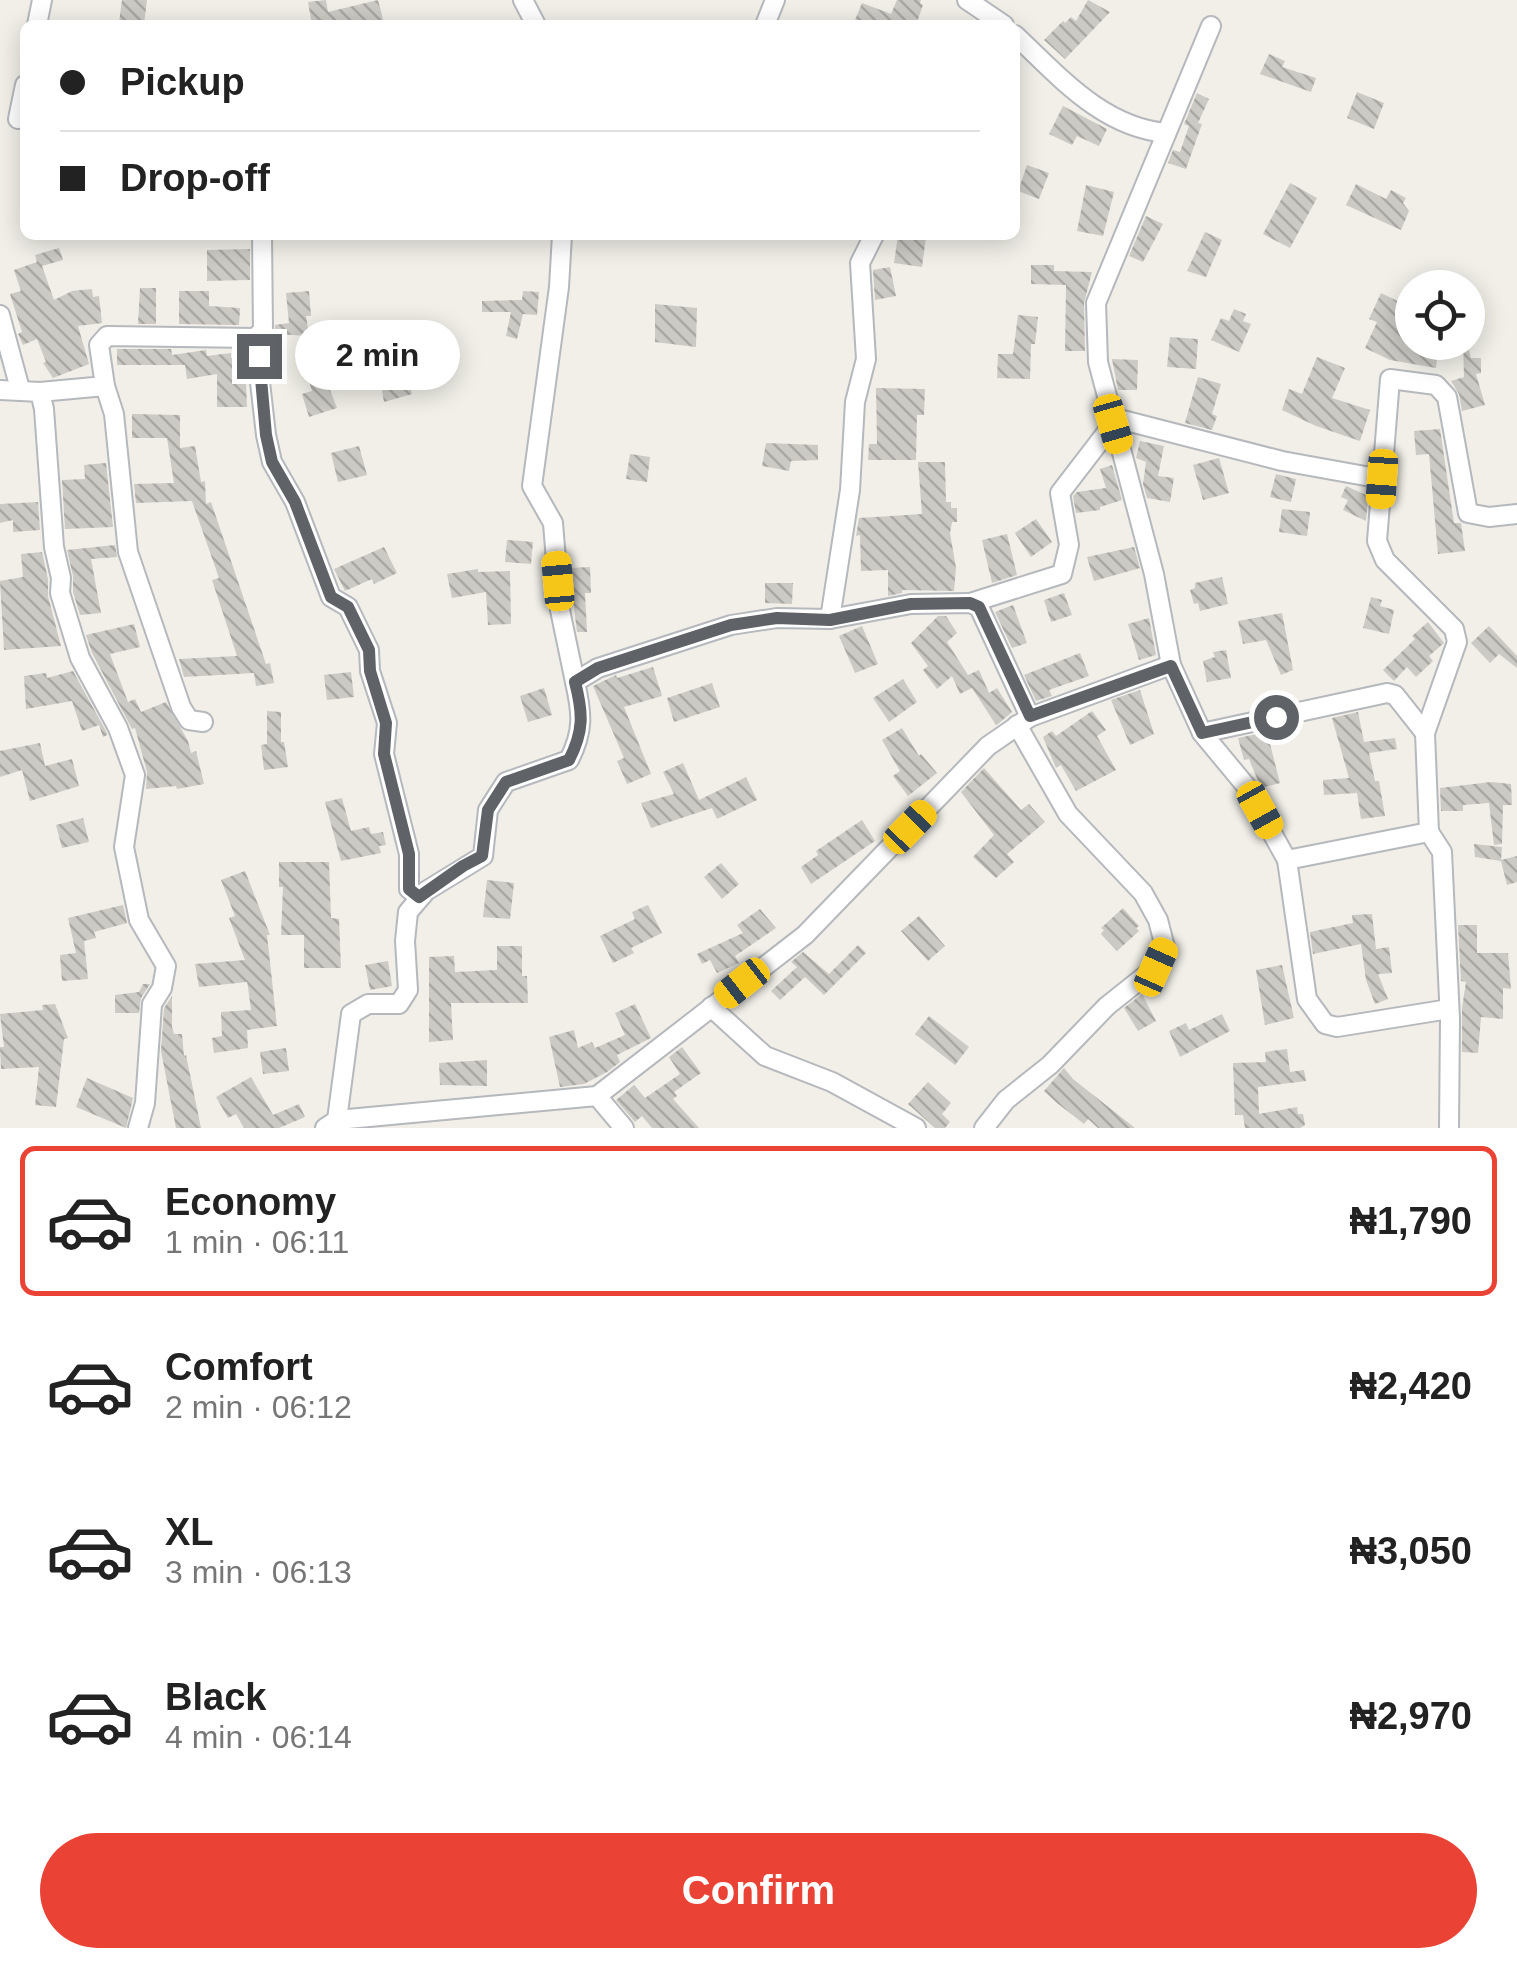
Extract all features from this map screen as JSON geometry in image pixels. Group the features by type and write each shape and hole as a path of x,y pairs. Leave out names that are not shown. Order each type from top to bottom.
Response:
{"street":[{"path":"970,2 997,20"},
{"path":"1211,26 1096,303 1098,362 1154,574 1171,666 1202,733 1246,786 1287,860 1306,999 1324,1024 1337,1027 1449,1009"},
{"path":"1020,41 1088,105 1140,131 1166,133"},
{"path":"203,722 189,720 182,707 128,552 114,414 99,345 106,336 255,338 264,330 262,240"},
{"path":"562,240 532,486 553,523 560,610 583,716 580,740 569,760 506,782 488,810 482,856 419,897 408,912 408,990 399,1004 368,1004 350,1014 331,1124 597,1096 804,935 988,746 1024,721 1171,666"},
{"path":"830,620 850,490 855,402 866,359 860,262 871,240"},
{"path":"0,315 20,389"},
{"path":"255,338 272,462 295,502 331,597 348,607 369,650 370,671 386,723 384,754 409,854 409,889 419,897"},
{"path":"1449,1128 1449,1009 1442,852 1430,832 1425,733 1456,642 1454,629 1386,560 1378,540 1390,379 1436,385 1447,397 1468,512 1489,518 1517,514"},
{"path":"0,390 40,392 105,386"},
{"path":"40,392 60,593 80,658 118,728 135,775 124,847 139,920 166,966 162,988 152,1004 145,1102 138,1128"},
{"path":"1112,421 1282,461 1382,479"},
{"path":"575,682 598,668 731,625 777,618 830,620 911,604 970,603 1062,574 1069,545 1060,493 1112,421"},
{"path":"970,603 979,607 1024,721 1068,814 1143,892 1158,920 1165,947 1156,967 1107,1006 1050,1065 1006,1100 984,1128"},
{"path":"1202,733 1387,693 1395,695 1425,733"},
{"path":"1287,860 1430,832"},
{"path":"711,1007 765,1056 832,1082 916,1128"},
{"path":"597,1096 624,1128"}],"building":[{"path":"122,0 147,0 144,20 119,20"},
{"path":"326,0 328,12 378,0 383,20 311,20 308,2"},
{"path":"897,0 921,0 923,5 918,20 855,20 862,3 891,14"},
{"path":"1088,0 1110,12 1065,59 1044,40 1063,21 1071,17 1076,21"},
{"path":"1269,54 1285,61 1282,67 1316,78 1311,92 1260,74"},
{"path":"1357,92 1384,103 1374,129 1347,118"},
{"path":"1197,93 1209,99 1186,169 1168,163 1173,150 1180,152 1189,126 1184,124"},
{"path":"1063,106 1107,129 1099,146 1077,136 1072,145 1049,134"},
{"path":"1027,165 1049,173 1039,199 1020,192"},
{"path":"1290,183 1317,198 1290,248 1263,234"},
{"path":"1356,184 1386,199 1391,190 1406,198 1403,203 1409,211 1401,230 1346,205"},
{"path":"1086,185 1114,192 1103,236 1077,231"},
{"path":"1146,216 1163,224 1143,262 1129,256"},
{"path":"1205,232 1222,240 1206,277 1187,271"},
{"path":"897,240 926,240 922,267 894,263"},
{"path":"59,248 63,260 42,266 54,300 72,291 92,289 93,297 99,296 102,323 78,326 89,364 53,378 43,363 46,362 37,339 23,345 10,294 21,291 14,270 37,262 35,255"},
{"path":"250,249 250,280 207,281 207,250"},
{"path":"1031,265 1054,265 1054,271 1092,272 1084,303 1085,351 1065,351 1066,285 1031,284"},
{"path":"890,267 896,296 875,300 873,270"},
{"path":"140,288 156,288 156,324 138,324"},
{"path":"179,291 209,291 209,306 240,308 239,325 179,324"},
{"path":"309,291 309,336 275,334 275,325 289,323 286,293"},
{"path":"523,291 539,292 537,315 523,314 517,339 506,336 511,312 482,312 482,301 522,300"},
{"path":"1381,293 1395,300 1395,360 1437,360 1436,368 1390,360 1365,348 1377,322 1369,319"},
{"path":"655,304 697,308 696,347 655,342"},
{"path":"1234,309 1246,314 1243,321 1251,324 1239,352 1211,340 1221,318 1229,321"},
{"path":"1018,315 1038,317 1035,344 1031,344 1030,379 997,378 998,354 1013,354"},
{"path":"1170,337 1198,339 1196,369 1167,367"},
{"path":"398,338 399,342 407,341 409,367 405,368 412,394 384,402 374,344"},
{"path":"117,349 171,349 172,355 206,350 207,356 231,353 231,358 245,358 247,407 217,407 217,374 187,379 185,365 117,365"},
{"path":"1317,357 1345,368 1332,398 1370,410 1360,441 1282,410 1289,389 1302,394"},
{"path":"1112,359 1138,360 1137,390 1118,390"},
{"path":"1464,360 1481,360 1481,373 1476,374 1485,405 1462,411 1459,394 1451,381 1464,377"},
{"path":"320,364 337,408 309,417 302,394 312,391 305,368"},
{"path":"1198,377 1221,384 1212,414 1217,416 1212,430 1185,423"},
{"path":"876,388 925,389 924,415 917,415 916,460 868,460 869,444 877,444"},
{"path":"132,414 180,415 180,448 195,446 201,482 205,481 206,504 211,502 274,683 256,686 254,673 184,677 179,659 237,656 212,580 219,578 192,501 136,503 134,484 174,483 167,438 132,438"},
{"path":"1440,429 1454,523 1461,523 1465,551 1438,554 1429,454 1416,455 1414,431"},
{"path":"1140,441 1164,446 1158,476 1174,478 1170,502 1147,498 1143,484 1146,462 1136,458"},
{"path":"766,443 818,445 818,460 791,461 789,471 762,466"},
{"path":"359,446 367,475 338,482 331,453"},
{"path":"630,454 650,457 647,482 626,479"},
{"path":"1219,458 1229,493 1203,500 1193,465"},
{"path":"918,462 945,462 946,502 957,508 957,522 952,522 950,533 956,568 954,591 902,590 888,596 888,570 861,571 860,535 856,536 859,518 922,514"},
{"path":"106,463 113,527 65,529 62,480 85,479 84,465"},
{"path":"1112,465 1122,500 1100,510 1076,513 1073,496 1106,488 1100,469"},
{"path":"1276,474 1296,479 1291,502 1270,497"},
{"path":"1346,486 1368,496 1366,521 1343,510 1348,500 1341,497"},
{"path":"38,502 40,530 13,532 13,520 0,523 0,504"},
{"path":"1282,509 1310,512 1307,536 1279,532"},
{"path":"1036,519 1052,542 1031,557 1015,533"},
{"path":"1007,534 1017,575 992,583 982,540"},
{"path":"507,540 533,542 531,564 505,562"},
{"path":"115,545 117,557 91,559 101,613 80,615 67,550"},
{"path":"384,547 397,573 345,591 334,569"},
{"path":"1134,547 1140,568 1094,581 1087,557"},
{"path":"42,552 61,646 4,650 0,581 23,577 21,554"},
{"path":"590,567 591,593 585,593 587,632 577,632 569,568"},
{"path":"478,569 510,571 511,624 488,625 486,592 452,598 447,574"},
{"path":"1222,577 1228,604 1200,611 1190,590 1195,583"},
{"path":"765,583 793,583 792,604 765,603"},
{"path":"1064,593 1072,615 1051,622 1044,600"},
{"path":"1371,597 1382,600 1380,606 1394,610 1389,634 1363,628"},
{"path":"1013,605 1027,643 1012,648 995,612"},
{"path":"1282,613 1293,670 1281,675 1266,640 1243,644 1238,621"},
{"path":"938,616 946,616 957,633 947,642 968,675 979,670 989,693 997,688 1012,712 998,724 972,688 960,694 952,676 937,689 923,670 928,666 911,643"},
{"path":"1149,618 1156,655 1139,660 1128,624"},
{"path":"1428,622 1444,643 1429,656 1433,661 1416,677 1407,667 1394,681 1383,670"},
{"path":"134,624 140,647 110,654 128,702 135,699 141,712 166,702 191,753 196,751 204,784 146,789 147,772 135,728 132,729 86,635"},
{"path":"862,626 878,664 855,673 839,636"},
{"path":"1489,626 1517,656 1517,668 1499,654 1490,663 1471,643"},
{"path":"1226,650 1231,678 1207,682 1203,661 1215,657 1213,652"},
{"path":"1080,653 1089,676 1049,690 1052,696 1036,701 1024,675"},
{"path":"653,667 662,696 624,707 651,774 627,784 617,761 624,758 593,686 616,675 617,678"},
{"path":"73,671 107,733 103,737 99,725 82,731 72,701 26,709 24,676 46,673 47,678"},
{"path":"351,672 354,697 327,700 324,675"},
{"path":"903,679 917,702 889,722 873,698"},
{"path":"712,683 720,707 674,722 667,698"},
{"path":"544,688 552,715 528,722 520,696"},
{"path":"1140,690 1154,734 1130,745 1111,700"},
{"path":"267,711 281,712 281,742 288,767 264,770 261,745 267,744"},
{"path":"1092,711 1106,730 1097,736 1116,770 1076,791 1061,765 1056,768 1043,737 1052,731 1056,736"},
{"path":"1358,712 1364,742 1395,738 1397,749 1369,753 1385,816 1361,819 1357,793 1324,795 1323,780 1349,778 1332,718"},
{"path":"902,728 919,756 937,773 908,796 893,776 900,771 882,740"},
{"path":"1267,732 1280,783 1261,788 1249,759 1244,760 1238,738"},
{"path":"40,743 45,766 72,759 79,786 30,801 22,770 0,777 0,751"},
{"path":"683,763 699,800 746,777 757,800 717,819 712,808 651,828 641,803 674,794 663,772"},
{"path":"984,768 1021,810 1029,804 1045,822 1007,854 1014,862 996,878 973,857 994,835 961,792"},
{"path":"1491,782 1511,784 1512,805 1503,805 1502,844 1494,845 1489,803 1463,805 1463,811 1441,811 1440,788"},
{"path":"342,798 351,831 369,827 371,834 383,832 386,845 379,846 381,853 341,861 325,802"},
{"path":"83,818 89,842 62,848 56,825"},
{"path":"862,820 875,841 811,884 801,867 818,855 816,851"},
{"path":"1474,844 1502,847 1501,860 1517,856 1517,882 1507,885 1501,861 1475,857"},
{"path":"279,862 329,862 331,918 339,919 341,968 304,968 304,935 281,935 283,887 279,887"},
{"path":"721,863 739,884 722,899 704,877"},
{"path":"245,871 270,935 277,1026 247,1030 248,1048 214,1053 212,1038 222,1036 221,1012 251,1010 247,982 199,987 195,964 245,960 229,918 235,916 221,880"},
{"path":"487,880 514,883 510,919 483,917"},
{"path":"123,905 127,923 94,932 96,938 84,941 88,979 62,981 60,955 76,953 68,918"},
{"path":"648,905 662,933 631,948 634,953 613,963 600,936 635,919 632,912"},
{"path":"1123,908 1139,931 1117,951 1101,934 1101,928"},
{"path":"760,909 776,928 735,956 739,963 717,973 710,960 702,964 697,954 743,933 737,925"},
{"path":"1372,914 1376,949 1389,947 1392,973 1378,974 1388,999 1375,1004 1366,980 1361,944 1313,954 1310,932 1353,923 1352,915"},
{"path":"919,916 945,946 928,961 901,931"},
{"path":"1458,925 1477,925 1477,953 1508,953 1511,989 1503,988 1503,1019 1481,1017 1478,1053 1462,1052 1466,982 1461,981"},
{"path":"858,945 866,953 824,995 805,977 780,1000 771,991 797,967 791,962 803,952 829,974"},
{"path":"497,946 522,946 522,976 527,976 528,1003 451,1003 453,1040 429,1042 429,957 454,956 455,972 497,970"},
{"path":"388,961 392,986 370,990 365,965"},
{"path":"1282,965 1294,1018 1265,1025 1256,970"},
{"path":"143,984 150,984 141,998 139,1013 115,1013 115,995 139,992"},
{"path":"1142,994 1156,1021 1138,1031 1124,1008"},
{"path":"172,996 172,1027 174,1034 182,1034 201,1128 176,1128 161,1051 164,1008"},
{"path":"55,1004 68,1038 64,1039 56,1107 35,1105 39,1067 1,1069 0,1047 4,1047 0,1014 43,1010 42,1005"},
{"path":"635,1004 651,1038 617,1055 620,1062 607,1072 584,1084 560,1087 549,1037 574,1030 578,1048 592,1042 595,1048 625,1035 615,1013"},
{"path":"1222,1014 1230,1031 1180,1057 1169,1031 1186,1023 1189,1030"},
{"path":"929,1016 969,1047 955,1065 915,1034"},
{"path":"682,1047 701,1073 674,1092 677,1096 673,1099 699,1128 652,1128 642,1116 635,1122 616,1100 634,1085 645,1098 680,1074 669,1057"},
{"path":"286,1048 289,1071 263,1074 260,1052"},
{"path":"1287,1049 1290,1072 1304,1070 1306,1081 1258,1087 1259,1114 1297,1107 1305,1125 1245,1128 1243,1115 1235,1115 1233,1063 1266,1062 1265,1052"},
{"path":"487,1060 487,1086 440,1085 439,1063"},
{"path":"1064,1068 1135,1128 1098,1128 1088,1119 1084,1124 1057,1103 1044,1091"},
{"path":"251,1077 273,1115 299,1104 305,1117 279,1128 244,1128 236,1114 228,1118 216,1097"},
{"path":"87,1078 133,1098 126,1128 76,1107"},
{"path":"928,1082 951,1103 942,1114 950,1122 945,1128 935,1128 908,1104"}],"route":[{"path":"259,356 272,462 295,502 331,597 348,607 369,650 370,671 386,723 384,754 409,854 409,889 419,897 482,856 488,810 506,782 569,760 580,740 583,716 575,682 598,668 731,625 777,618 830,620 911,604 970,603 979,607 1030,716 1171,666 1202,733 1276,717"}]}
